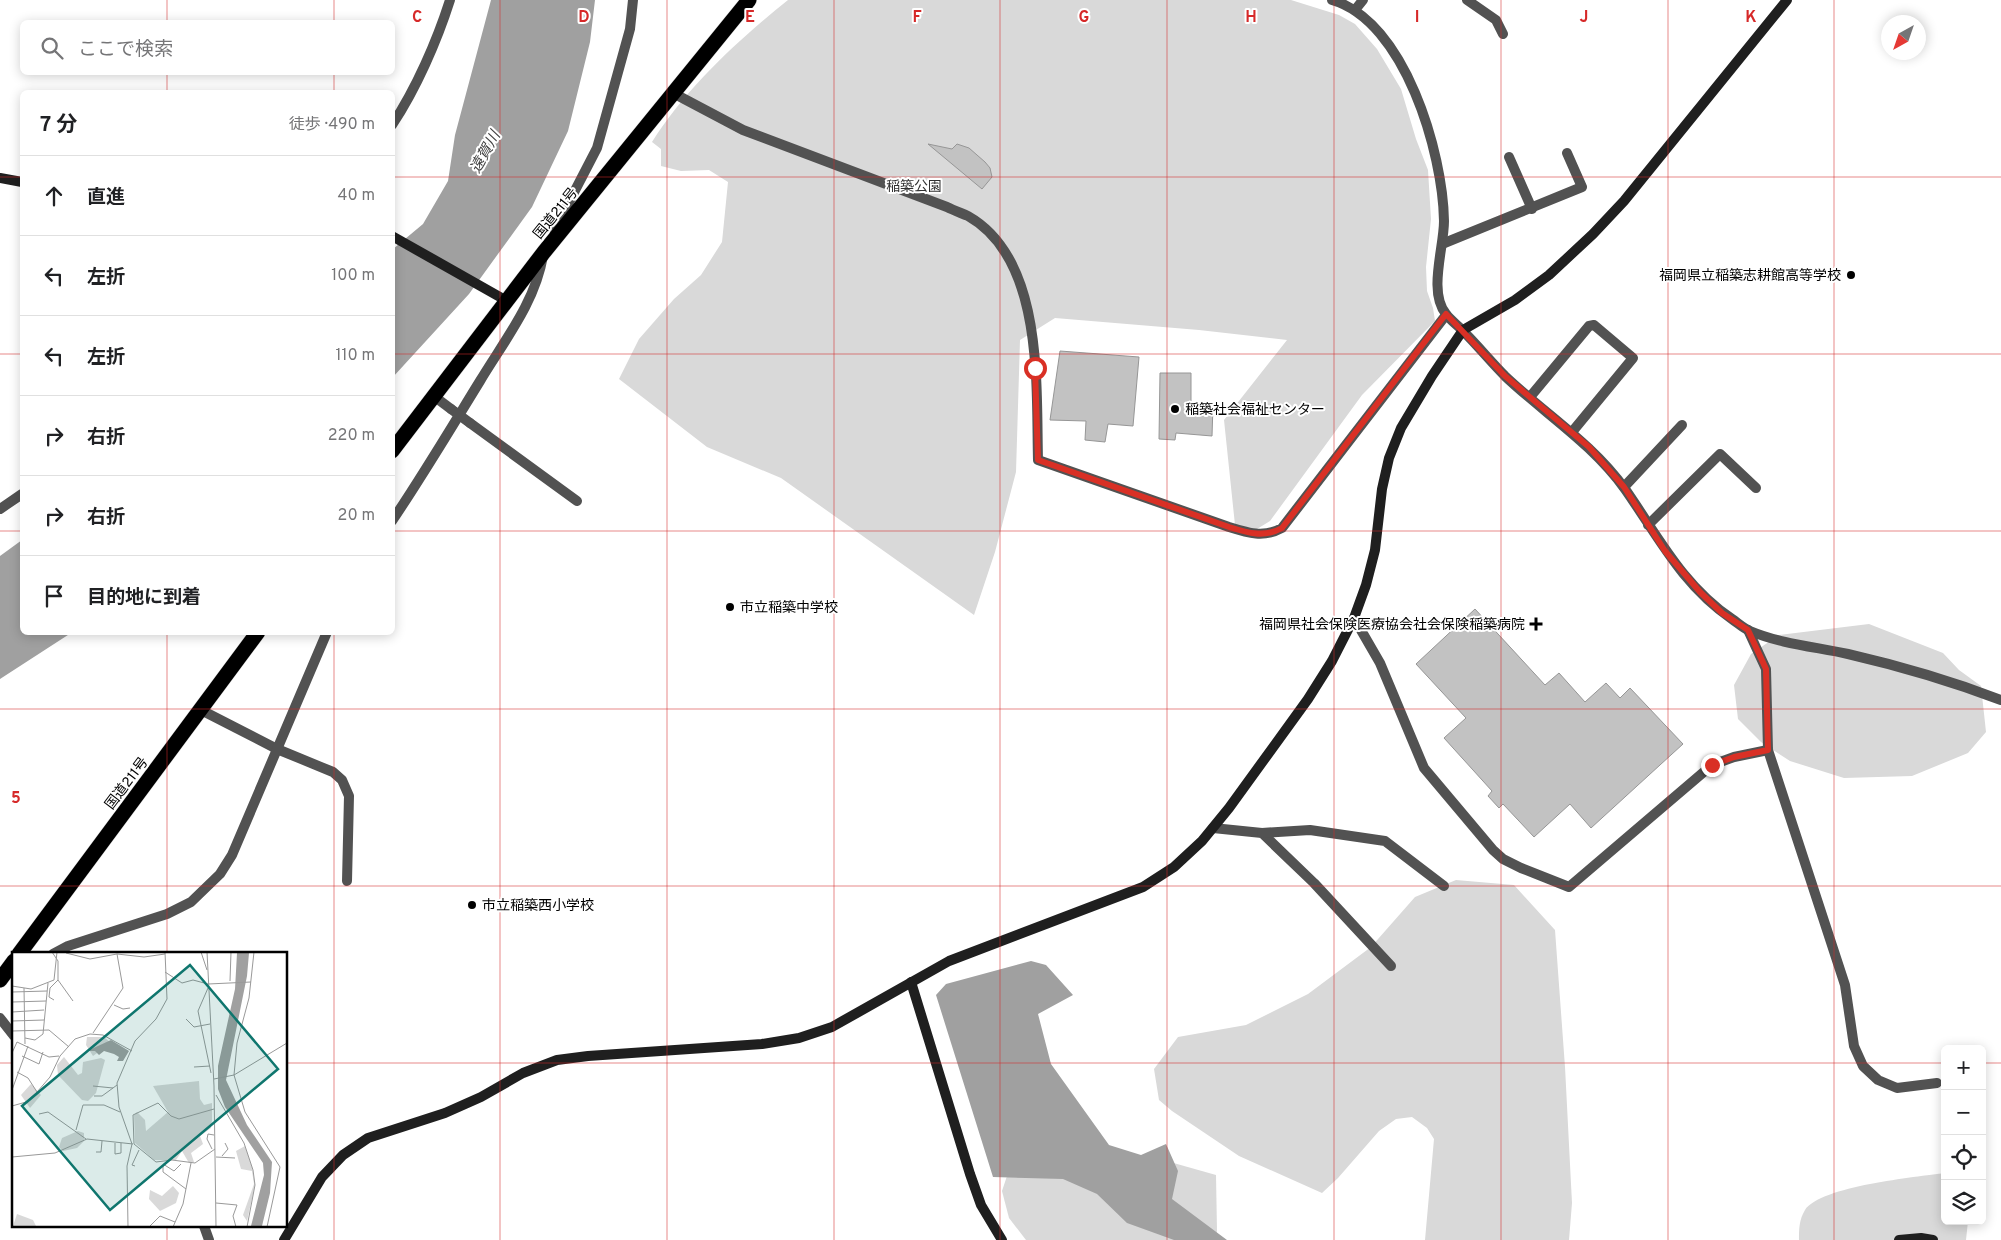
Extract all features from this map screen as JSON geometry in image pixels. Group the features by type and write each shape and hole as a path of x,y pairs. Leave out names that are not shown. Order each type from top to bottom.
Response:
{"highway":[{"name":"国道211号","path":"395,447 435,397 501,297 544,252 749,0"},
{"name":"国道211号","path":"20,952 256,635"},
{"path":"0,982 12,964"}],"street":[{"path":"395,121 442,26 450,0"},
{"path":"395,517 431,463 528,304 540,272 544,252 597,148 630,29 633,0"},
{"path":"1332,0 1355,10 1376,27 1399,59 1413,88 1442,182 1444,222 1437,295 1446,314 1505,376 1589,447 1624,487 1665,551 1700,592 1722,613 1748,630 1778,640 1901,667 1967,687 2001,700"},
{"path":"1355,10 1364,0"},
{"path":"1467,0 1496,20 1503,34"},
{"path":"284,1240 322,1177 343,1155 368,1138 445,1114 481,1097 522,1074 557,1060 588,1056 762,1044 799,1038 832,1027 949,961 1142,887 1174,867 1213,828 1308,699 1332,661 1354,618 1366,585 1375,550 1382,489 1389,458 1401,428 1432,376 1463,330 1515,300 1542,280 1593,234 1624,201 1787,0"},
{"path":"673,92 743,130 946,207 968,217 983,228 1001,248 1015,272 1024,295 1035,349 1038,460 1229,527 1254,534 1273,534 1282,528 1446,314"},
{"path":"1442,244 1582,187 1567,153"},
{"path":"1509,157 1532,208"},
{"path":"0,178 20,182"},
{"path":"395,238 501,297"},
{"path":"1530,397 1589,326 1594,325 1634,358 1572,432"},
{"path":"435,397 576,501"},
{"path":"1624,487 1682,425"},
{"path":"1648,525 1720,454 1756,488"},
{"path":"0,509 20,495"},
{"path":"1354,618 1380,663 1424,768 1493,850 1503,859 1569,887 1712,765 1734,757 1768,750"},
{"path":"1748,630 1766,669 1768,750 1845,985 1854,1046 1863,1066 1878,1080 1897,1088 1937,1083"},
{"path":"57,952 68,946 167,914 191,902 220,874 232,855 326,635"},
{"path":"201,710 277,750 333,772 342,780 349,796 347,881"},
{"path":"1213,828 1262,833 1310,830 1385,841 1444,886"},
{"path":"1262,833 1314,883 1391,966"},
{"path":"0,982 12,977"},
{"path":"911,982 970,1174 982,1205 1002,1240"},
{"path":"0,1018 12,1033"},
{"path":"205,1228 209,1240"},
{"path":"1900,1240 1921,1238 1932,1240"}],"green space":[{"name":"稲築公園","path":"788,0 1291,0 1339,15 1355,24 1377,49 1401,89 1416,139 1428,170 1431,219 1426,267 1427,291 1435,321 1362,395 1270,521 1257,529 1235,525 1224,420 1287,340 1199,330 1055,318 1020,340 1016,472 995,552 974,615 781,478 707,447 619,379 639,339 674,299 701,275 722,242 728,182 709,170 681,171 661,166 661,149 652,142 681,103 714,66 750,31"},
{"path":"1869,624 1943,653 1959,670 1981,686 1986,732 1968,753 1912,776 1844,778 1790,761 1761,742 1738,719 1734,685 1751,654 1779,635"},
{"path":"1456,880 1514,885 1555,930 1572,1203 1569,1240 1425,1240 1434,1139 1427,1128 1412,1117 1396,1119 1379,1131 1338,1178 1322,1193 1239,1156 1172,1111 1159,1100 1154,1069 1178,1037 1246,1025 1308,994 1371,947 1415,897"},
{"path":"1012,1161 1170,1162 1216,1175 1217,1231 1215,1240 1026,1240 1009,1218 1002,1191"},
{"path":"1941,1174 1941,1225 1968,1225 1966,1240 1799,1240 1800,1221 1805,1210 1814,1202 1849,1189 1892,1180"}],"water":[{"name":"遠賀川","path":"491,0 595,0 590,42 568,131 532,207 469,294 395,375 395,247 423,224 448,181 455,135"},
{"path":"20,541 20,635 68,635 0,679 0,556"},
{"path":"1031,961 1046,965 1073,995 1038,1014 1051,1064 1109,1145 1141,1155 1166,1144 1178,1171 1172,1199 1227,1240 1174,1240 1127,1223 1097,1194 1063,1179 993,1177 936,995 946,984"}],"building":[{"path":"928,144 952,149 957,144 969,148 990,168 992,177 982,189"},
{"path":"1060,351 1139,357 1133,426 1108,424 1105,442 1085,440 1086,421 1050,420"},
{"name":"稲築社会福祉センター","path":"1160,373 1191,373 1191,404 1213,405 1212,436 1176,433 1175,440 1159,439"},
{"path":"1475,609 1545,685 1559,673 1585,702 1606,683 1620,698 1630,688 1683,744 1591,828 1570,804 1534,837 1503,804 1499,808 1488,796 1492,791 1444,738 1466,718 1416,664"}],"place":[{"name":"福岡県立稲築志耕館高等学校","path":"1851,275"},
{"name":"稲築社会福祉センター","path":"1175,409"},
{"name":"市立稲築中学校","path":"730,607"},
{"name":"福岡県社会保険医療協会社会保険稲築病院","path":"1536,624"},
{"name":"市立稲築西小学校","path":"472,905"}],"route":[{"path":"1035,368 1038,460 1229,527 1254,534 1273,534 1282,528 1446,314 1505,376 1589,447 1624,487 1665,551 1700,592 1722,613 1748,630 1766,669 1768,750 1734,757 1712,765"}]}
